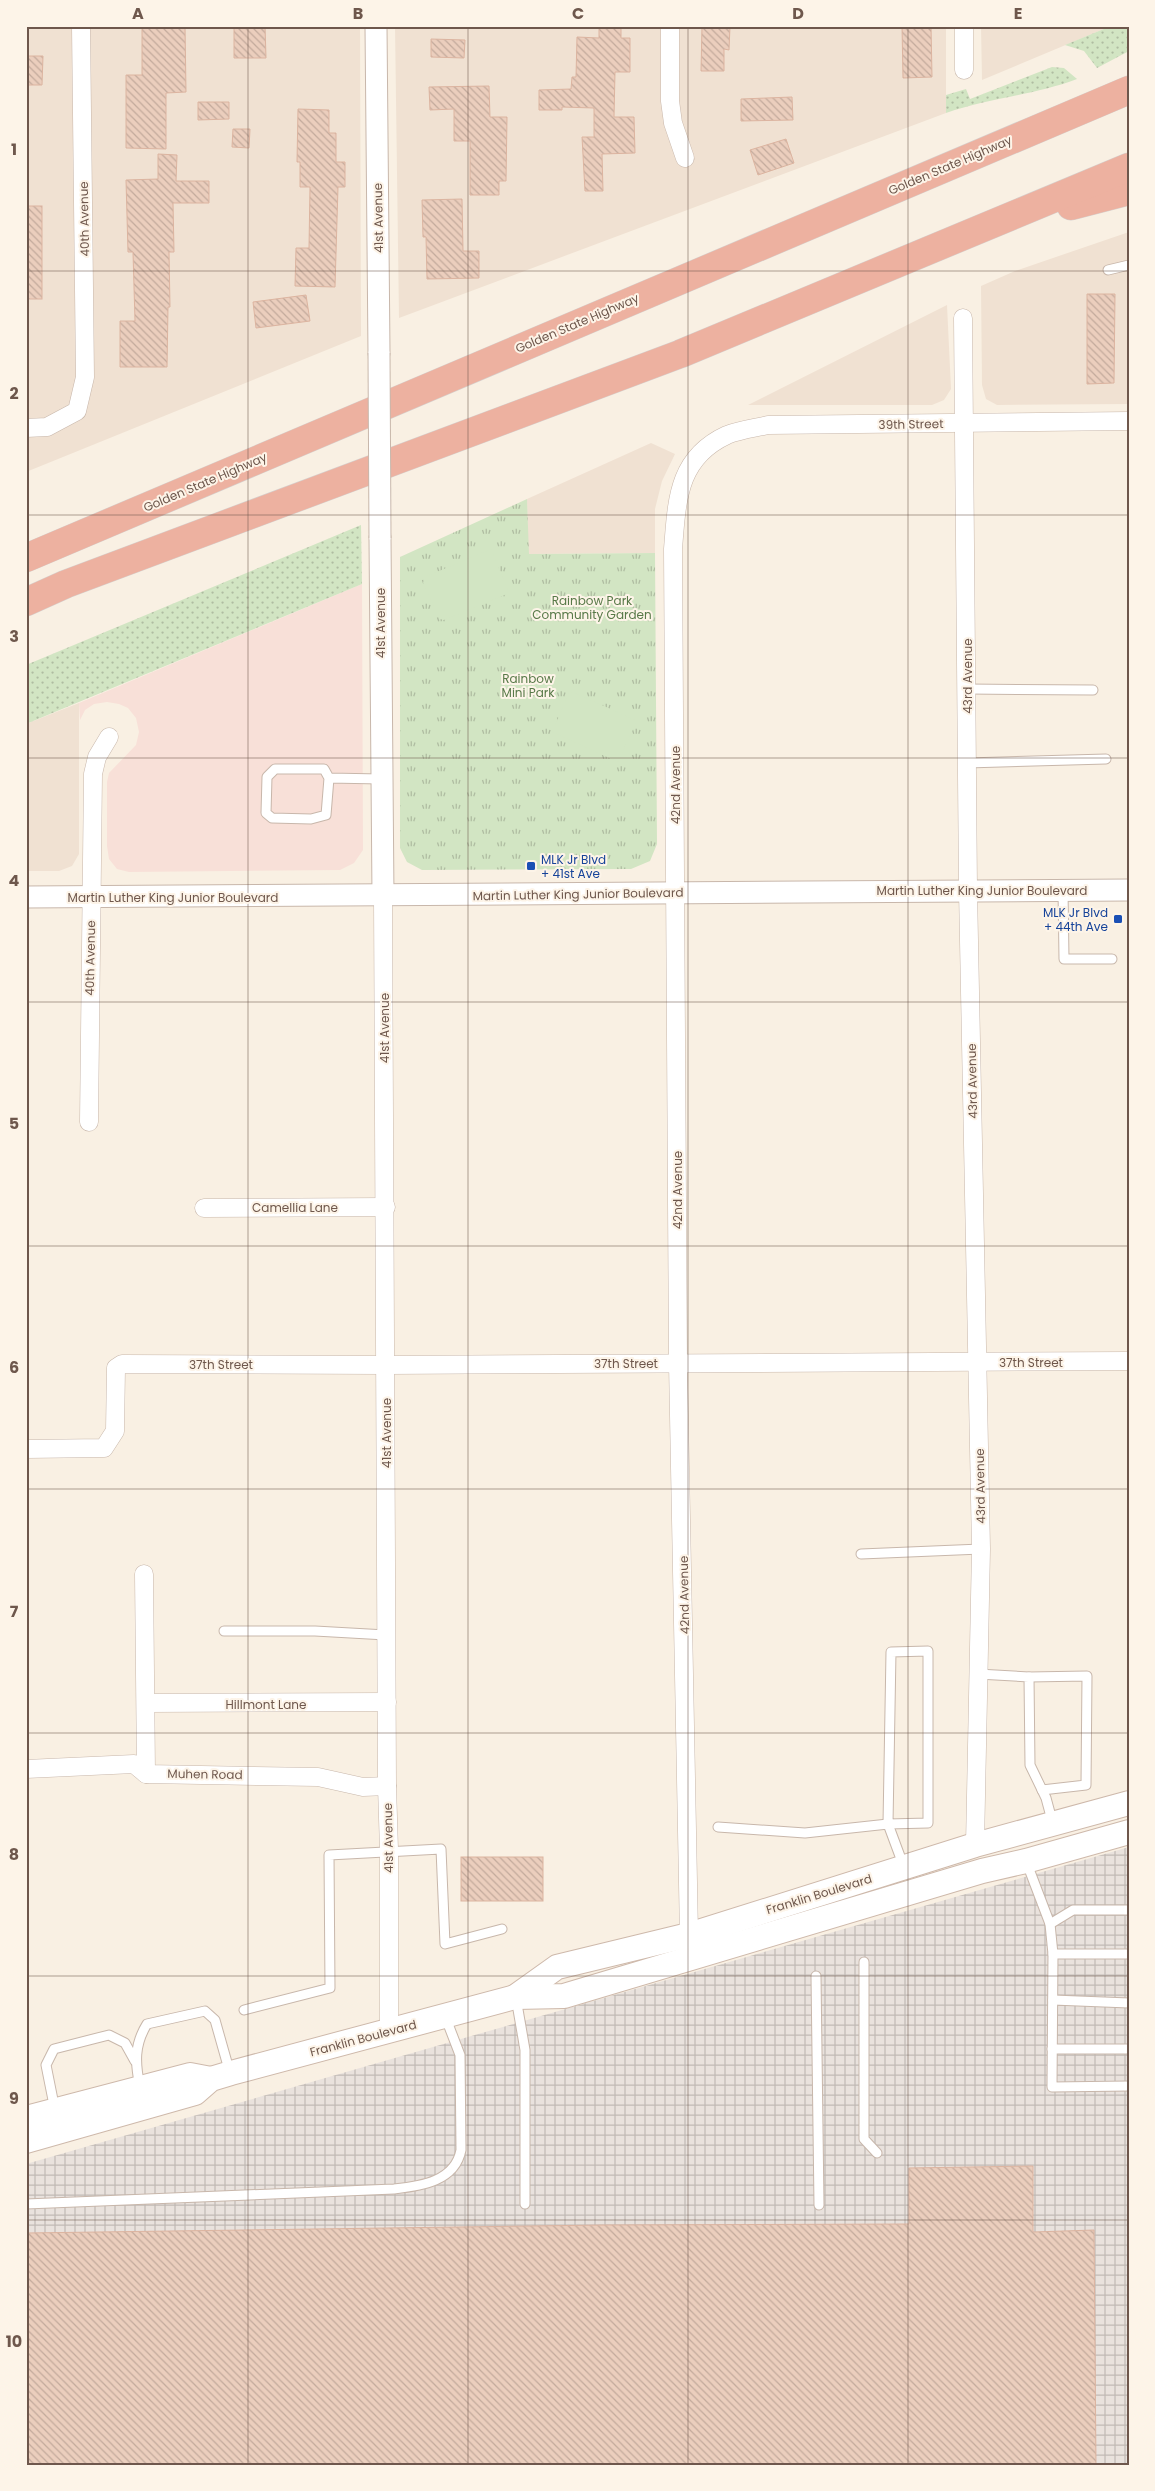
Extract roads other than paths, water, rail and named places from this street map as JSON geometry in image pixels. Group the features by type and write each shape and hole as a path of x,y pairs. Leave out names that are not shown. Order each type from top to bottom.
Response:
{"highway":[{"name":"Golden State Highway","path":"26,558 1129,90"},
{"path":"26,602 66,584 680,354 1129,167"},
{"path":"980,229 1129,191"}],"main road":[{"name":"Franklin Boulevard","path":"515,1997 556,1967 689,1935 976,1845 1129,1803"},
{"name":"Franklin Boulevard","path":"26,2118 190,2075 221,2076 515,1997 564,1996 982,1871 1026,1861 1129,1832"},
{"name":"Franklin Boulevard","path":"26,2141 195,2093 221,2076"}],"street":[{"name":"40th Avenue","path":"26,428 47,427 77,411 86,377 81,26"},
{"name":"41st Avenue","path":"376,26 386,1207 387,1786 390,1850 388,2031"},
{"path":"670,26 670,101 673,123 685,158"},
{"path":"964,26 964,70"},
{"name":"43rd Avenue","path":"964,318 968,890 981,1549 976,1845"},
{"name":"39th Street","path":"701,453 727,435 768,425 1129,422"},
{"name":"42nd Avenue","path":"689,1935 678,1363 673,548 676,504 684,475 701,453"},
{"name":"40th Avenue","path":"89,1122 93,774 97,757 109,737"},
{"name":"Martin Luther King Junior Boulevard","path":"26,897 1129,890"},
{"name":"Camellia Lane","path":"204,1208 386,1207"},
{"name":"37th Street","path":"26,1449 104,1448 115,1431 116,1368 122,1364 386,1365 1129,1361"},
{"path":"144,1574 146,1774"},
{"name":"Hillmont Lane","path":"146,1702 387,1702"},
{"name":"Muhen Road","path":"26,1769 134,1764 146,1774 318,1777 363,1787 387,1786"}],"lane":[{"path":"1108,270 1129,266"},
{"path":"967,690 1093,690"},
{"path":"967,763 1106,759"},
{"path":"275,769 324,769 329,778 326,815 311,819 272,818 266,813 267,777 275,769"},
{"path":"329,778 382,779"},
{"path":"1063,889 1064,959 1112,959"},
{"path":"860,1554 981,1549"},
{"path":"224,1631 315,1631 386,1635"},
{"path":"718,1827 805,1833 888,1824 928,1823 928,1651 891,1652 888,1824 904,1867"},
{"path":"978,1674 1028,1677 1088,1676 1086,1786 1042,1790"},
{"path":"1028,1677 1030,1765 1042,1790 1054,1824"},
{"path":"244,2010 330,1988 329,1855 390,1850 441,1849 445,1944 502,1929"},
{"path":"1026,1861 1050,1924 1054,1954 1052,2087 1129,2086"},
{"path":"1050,1924 1073,1910 1129,1910"},
{"path":"1054,1954 1129,1954"},
{"path":"864,1962 864,2139 877,2153"},
{"path":"816,1976 819,2205"},
{"path":"515,1997 525,2050 525,2204"},
{"path":"1053,2000 1129,2003"},
{"path":"135,2061 140,2036 147,2024 205,2011 215,2020 221,2076"},
{"path":"26,2204 394,2189 413,2187 450,2174 459,2162 461,2150 460,2054 444,2016"},
{"path":"55,2110 46,2065 54,2049 109,2036 125,2043 135,2061 140,2087"},
{"path":"1052,2049 1129,2049"}],"place":[{"name":"MLK Jr Blvd + 41st Ave","path":"531,866"},
{"name":"MLK Jr Blvd + 44th Ave","path":"1118,919"}],"park label":[{"name":"Rainbow Park Community Garden","path":"592,607"},
{"name":"Rainbow Mini Park","path":"528,685"}]}
